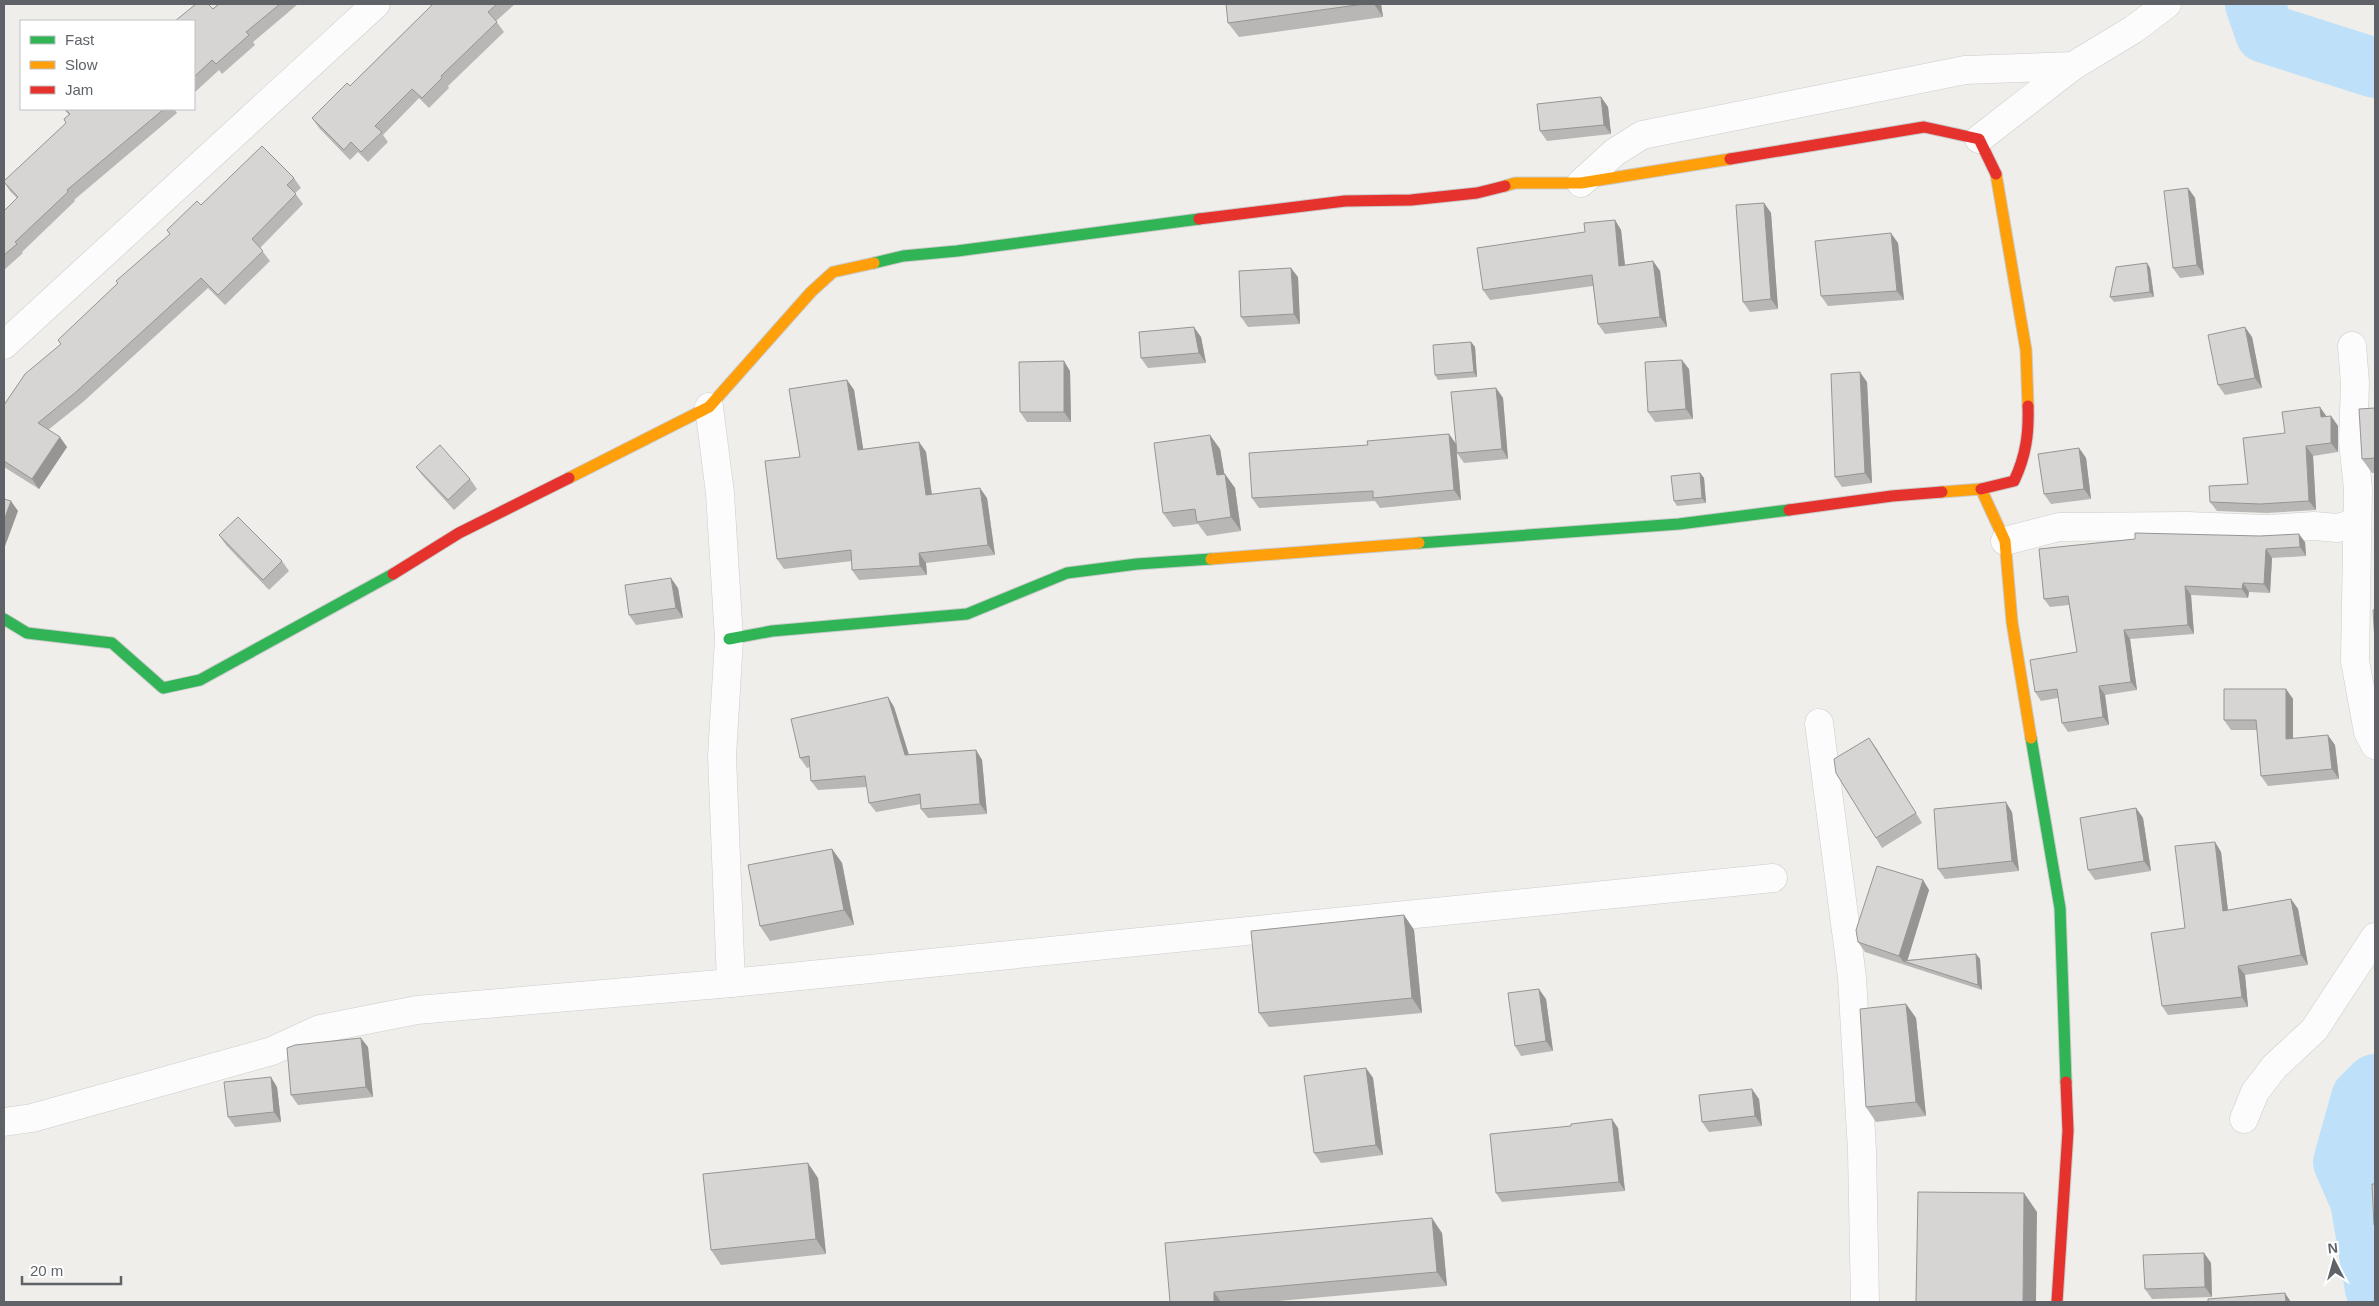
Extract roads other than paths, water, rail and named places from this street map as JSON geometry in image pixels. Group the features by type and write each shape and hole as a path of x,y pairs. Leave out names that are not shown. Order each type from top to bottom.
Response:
{"street":[{"path":"4,345 376,4"},
{"path":"1980,139 2073,66 2134,29 2167,4"},
{"path":"1581,183 1615,152 1642,135 1964,70 2073,66"},
{"path":"4,619 27,633 112,644 163,688 200,680 388,577 459,533 710,407 811,292 833,272 903,256 957,251 1278,208 1345,201 1411,200 1477,193 1515,183 1581,183 1924,127 1980,139"},
{"path":"729,639 789,630 967,614 1067,573 1137,564 1679,524 1892,496 1981,489 2014,481 2024,460 2029,426 2026,350 1994,168 1980,139"},
{"path":"2352,346 2355,383 2353,442 2358,489 2355,661 2368,732 2375,745"},
{"path":"710,407 720,493 729,639 722,756 731,983"},
{"path":"1981,489 2005,541 2012,622 2060,908 2068,1131 2057,1302"},
{"path":"2005,541 2059,527 2187,526 2267,528 2314,526 2338,528 2357,522"},
{"path":"1819,723 1852,977 1862,1151 1865,1302"},
{"path":"4,1122 32,1118 272,1051 320,1029 417,1010 731,983 1773,878"},
{"path":"2244,1119 2255,1092 2274,1066 2314,1030 2375,937"}],"waterway":[{"path":"2255,4 2265,33 2375,68"},
{"path":"2375,1084 2361,1098 2343,1162 2360,1201 2375,1289"}]}
